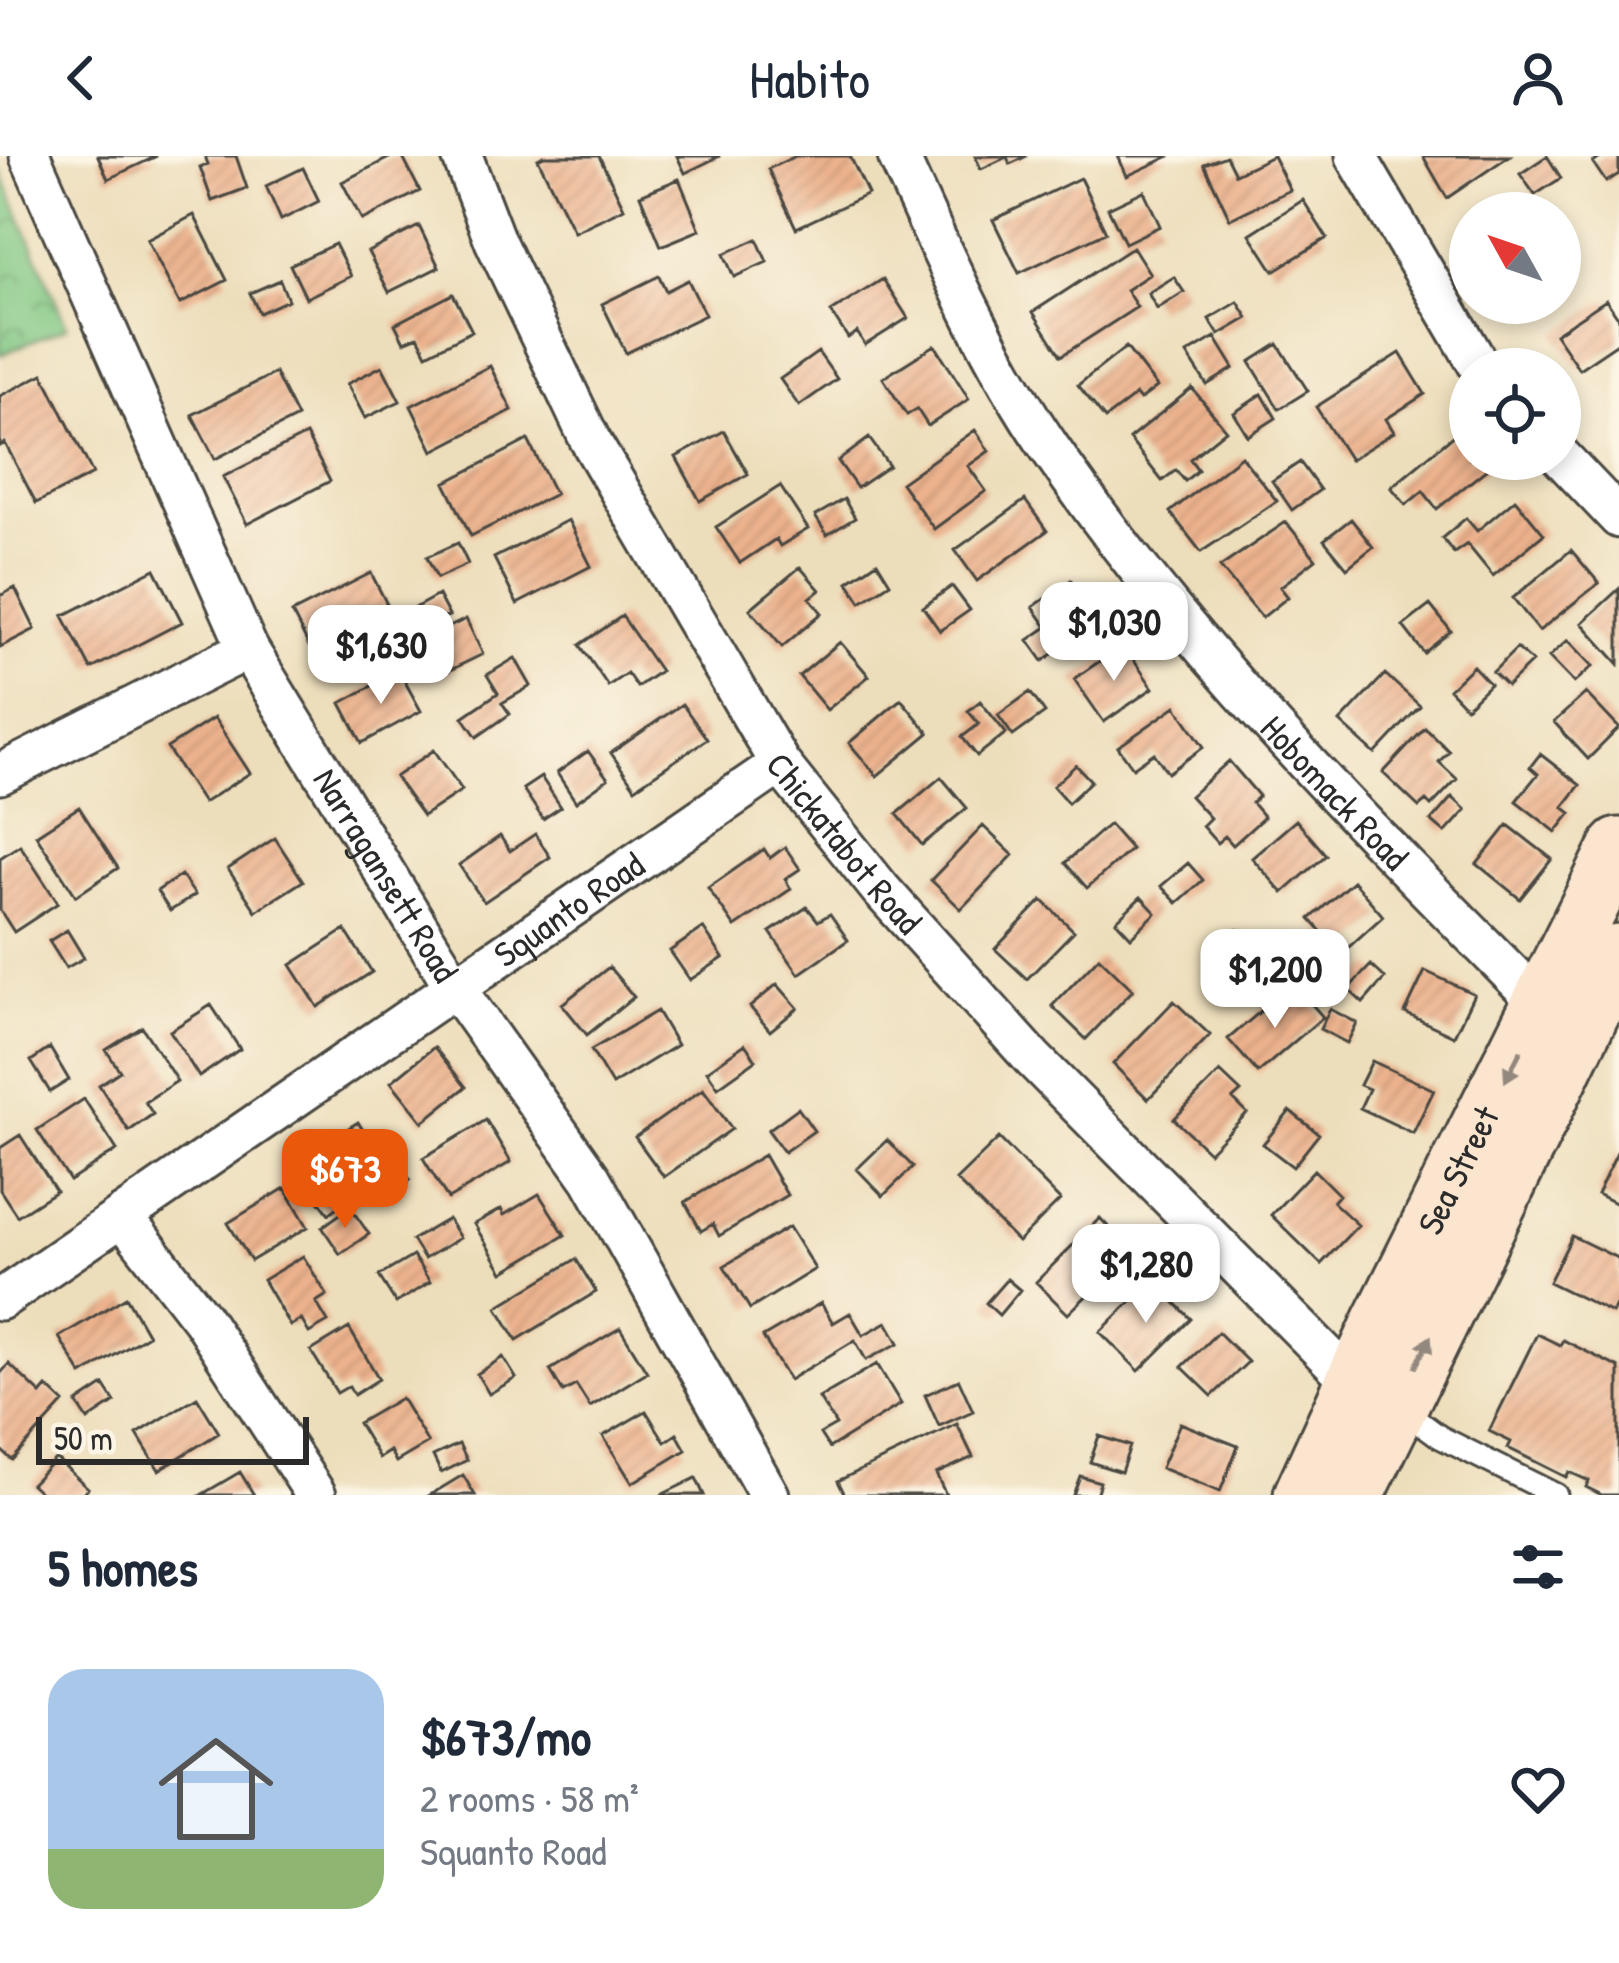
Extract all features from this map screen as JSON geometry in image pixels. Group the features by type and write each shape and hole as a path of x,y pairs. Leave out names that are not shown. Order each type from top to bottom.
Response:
{"main road":[{"name":"Sea Street","path":"1303,1495 1375,1394 1564,1017 1619,847"},
{"name":"Sea Street","path":"1564,1017 1619,954"},
{"name":"Sea Street","path":"1354,1495 1375,1394"}],"street":[{"name":"Narragansett Road","path":"30,156 248,649 456,989 591,1179 769,1495"},
{"name":"Chickatabot Road","path":"462,156 495,241 590,440 780,764 881,890 1033,1059 1375,1394"},
{"name":"Hobomack Road","path":"898,156 949,268 1047,445 1168,604 1352,813 1564,1017"},
{"path":"1356,156 1469,348"},
{"path":"1581,478 1619,518"},
{"path":"0,774 248,649"},
{"name":"Squanto Road","path":"0,1300 780,764"},
{"path":"122,1216 202,1319 316,1495"}],"lane":[{"path":"1375,1394 1440,1436 1556,1495"}],"green space":[{"path":"0,170 67,327 0,355"}],"building":[{"path":"98,156 157,156 108,179"},
{"path":"205,156 236,156 247,188 212,201 200,167 208,164"},
{"path":"402,156 420,191 362,220 342,182"},
{"path":"599,156 624,208 574,232 538,159"},
{"path":"677,156 720,156 685,173"},
{"path":"796,156 850,156 868,194 796,228 768,169"},
{"path":"975,156 1027,156 1010,164 1007,157 981,169"},
{"path":"1118,156 1170,156 1127,176"},
{"path":"1226,156 1235,174 1273,156 1290,190 1230,219 1204,164"},
{"path":"1423,156 1509,156 1449,192 1447,198"},
{"path":"1547,156 1561,178 1533,192 1520,174"},
{"path":"1603,156 1619,156 1619,174 1606,182 1593,163"},
{"path":"303,168 319,201 281,220 266,186"},
{"path":"1080,178 1106,232 1019,273 993,220"},
{"path":"679,179 700,230 661,246 640,195"},
{"path":"1144,191 1160,226 1125,243 1108,208"},
{"path":"1303,200 1327,238 1274,271 1250,234"},
{"path":"194,215 227,280 180,304 147,240"},
{"path":"419,226 439,267 389,292 368,252"},
{"path":"757,239 767,262 734,277 724,254"},
{"path":"335,244 351,276 306,298 290,265"},
{"path":"1133,247 1150,274 1126,290 1137,307 1061,356 1033,312"},
{"path":"659,276 666,291 688,280 705,315 626,353 602,304"},
{"path":"1174,277 1184,292 1157,309 1148,293"},
{"path":"883,279 908,318 865,345 857,332 848,338 831,312"},
{"path":"280,280 288,300 259,313 250,293"},
{"path":"453,294 472,331 427,354 418,336 404,342 395,324"},
{"path":"1606,300 1619,319 1619,342 1581,368 1581,348 1565,348 1555,334 1570,324 1581,324 1581,317"},
{"path":"1238,302 1248,318 1219,335 1209,319"},
{"path":"1215,337 1234,368 1207,385 1187,354"},
{"path":"1278,344 1308,391 1279,409 1250,362"},
{"path":"935,345 969,399 928,426 917,409 907,415 883,378"},
{"path":"1126,347 1157,387 1140,400 1136,395 1105,419 1078,385"},
{"path":"818,352 837,379 799,406 780,379"},
{"path":"1400,353 1425,394 1386,419 1394,432 1350,460 1316,407"},
{"path":"382,366 400,401 365,418 347,384"},
{"path":"490,366 512,410 433,451 411,406"},
{"path":"275,373 297,417 215,459 192,415"},
{"path":"43,374 93,474 36,503 5,443 0,446 0,396"},
{"path":"1192,388 1226,430 1190,459 1198,470 1185,481 1176,470 1162,481 1129,439"},
{"path":"1262,394 1276,418 1248,436 1234,413"},
{"path":"975,430 989,451 968,466 986,491 934,529 901,483"},
{"path":"724,431 748,474 700,501 676,457"},
{"path":"306,435 330,481 247,524 223,477"},
{"path":"869,438 889,466 857,488 838,461"},
{"path":"1449,439 1449,480 1473,480 1437,509 1423,491 1406,505 1391,487"},
{"path":"528,440 555,494 471,536 445,483"},
{"path":"1241,456 1277,501 1201,552 1170,512"},
{"path":"1300,462 1320,490 1292,510 1272,481"},
{"path":"780,486 808,529 780,546 776,539 740,563 716,527"},
{"path":"844,499 855,518 827,535 815,516"},
{"path":"1515,499 1544,534 1493,576 1467,544 1454,553 1442,538 1466,518 1477,531"},
{"path":"1025,500 1047,531 977,581 955,550"},
{"path":"1351,519 1373,547 1347,568 1324,540"},
{"path":"568,520 591,566 517,604 494,558"},
{"path":"1286,522 1316,559 1280,587 1288,597 1262,618 1220,567"},
{"path":"458,543 468,564 437,578 427,557"},
{"path":"1571,550 1599,583 1539,631 1513,598"},
{"path":"877,562 890,583 861,602 848,582"},
{"path":"800,567 820,590 810,598 822,613 782,647 750,609"},
{"path":"155,569 182,622 91,669 63,616"},
{"path":"371,573 395,620 316,660 292,613"},
{"path":"1071,580 1100,621 1043,661 1028,640 1047,627 1033,607"},
{"path":"952,586 970,610 940,631 923,607"},
{"path":"15,588 35,629 0,647 0,596"},
{"path":"1619,589 1619,664 1582,623"},
{"path":"438,595 449,616 419,626 411,610"},
{"path":"1430,605 1451,631 1424,653 1403,626"},
{"path":"622,616 660,671 637,687 627,673 608,686 580,645"},
{"path":"466,619 483,654 442,674 425,639"},
{"path":"1568,640 1593,666 1574,683 1549,657"},
{"path":"840,642 869,676 827,710 799,676"},
{"path":"1123,645 1153,688 1104,722 1074,679"},
{"path":"1517,648 1532,662 1507,686 1493,672"},
{"path":"515,658 531,686 502,703 510,714 477,737 463,717 498,693 487,675"},
{"path":"1473,666 1490,684 1466,707 1449,689"},
{"path":"399,671 421,711 362,743 341,703"},
{"path":"1385,674 1420,706 1375,754 1340,722"},
{"path":"1030,692 1045,713 1013,736 998,715"},
{"path":"1586,693 1619,728 1588,759 1554,722"},
{"path":"901,699 929,733 877,776 849,743"},
{"path":"980,701 1006,733 977,756 962,737 979,724 968,711"},
{"path":"682,704 707,739 635,788 611,753"},
{"path":"1176,706 1204,747 1168,773 1154,753 1133,768 1118,747"},
{"path":"214,718 250,773 203,803 167,748"},
{"path":"1425,728 1449,751 1439,762 1457,779 1431,806 1426,801 1419,807 1383,773"},
{"path":"434,750 462,790 423,816 395,777"},
{"path":"588,751 608,779 576,802 557,773"},
{"path":"1540,754 1580,785 1563,807 1571,813 1556,832 1516,801 1538,774 1530,767"},
{"path":"1229,761 1259,796 1252,803 1264,817 1233,845 1225,836 1217,843 1202,826 1210,818 1190,796"},
{"path":"1076,765 1091,781 1068,803 1053,786"},
{"path":"541,777 561,807 543,819 523,789"},
{"path":"941,777 967,808 922,845 897,814"},
{"path":"1452,797 1466,810 1445,833 1431,821"},
{"path":"79,807 118,868 76,896 36,835"},
{"path":"1296,820 1326,855 1283,893 1252,858"},
{"path":"1109,824 1131,849 1087,888 1065,863"},
{"path":"1508,825 1552,859 1520,899 1477,864"},
{"path":"983,826 1013,855 961,909 931,880"},
{"path":"535,834 550,857 484,902 459,865 500,836 510,851"},
{"path":"275,838 303,881 256,911 228,869"},
{"path":"20,845 58,903 14,932 0,910 0,858"},
{"path":"785,847 800,869 785,879 791,889 735,927 708,888 764,849 770,858"},
{"path":"1188,863 1203,880 1177,903 1161,886"},
{"path":"181,875 195,895 170,911 157,891"},
{"path":"1353,881 1383,916 1341,954 1310,919"},
{"path":"1141,897 1156,913 1131,937 1116,921"},
{"path":"1042,900 1074,931 1027,979 995,949"},
{"path":"807,907 818,921 830,914 848,940 799,974 770,932"},
{"path":"703,928 723,958 690,980 670,951"},
{"path":"67,930 84,958 66,968 49,941"},
{"path":"345,930 372,972 318,1007 291,965"},
{"path":"1237,930 1259,956 1233,980 1210,954"},
{"path":"1099,957 1133,990 1086,1039 1052,1006"},
{"path":"1371,965 1385,978 1363,1003 1348,989"},
{"path":"609,967 634,997 587,1035 562,1004"},
{"path":"1425,971 1474,994 1454,1036 1405,1013"},
{"path":"777,984 798,1008 770,1031 750,1007"},
{"path":"1299,990 1323,1017 1258,1073 1228,1039 1262,1010 1269,1017"},
{"path":"1174,1001 1210,1035 1148,1099 1113,1064"},
{"path":"211,1005 240,1049 199,1077 170,1031"},
{"path":"1330,1009 1357,1023 1347,1043 1320,1029"},
{"path":"657,1011 677,1045 612,1085 591,1050"},
{"path":"142,1027 177,1081 145,1102 153,1114 129,1131 99,1085 120,1071 106,1050"},
{"path":"745,1044 756,1060 718,1087 707,1071"},
{"path":"434,1047 466,1087 423,1122 391,1082"},
{"path":"50,1048 69,1080 50,1092 31,1061"},
{"path":"1372,1061 1434,1090 1413,1133 1360,1108 1369,1089 1360,1085"},
{"path":"1220,1072 1241,1092 1233,1099 1247,1113 1209,1152 1174,1119"},
{"path":"703,1089 732,1129 664,1177 635,1137"},
{"path":"84,1099 117,1150 70,1181 37,1130"},
{"path":"798,1108 814,1131 784,1152 768,1130"},
{"path":"1290,1111 1319,1134 1293,1167 1263,1144"},
{"path":"486,1120 511,1162 448,1199 423,1158"},
{"path":"358,1122 379,1156 359,1168 339,1134"},
{"path":"20,1135 56,1191 17,1216 0,1190 0,1148"},
{"path":"999,1138 1060,1200 1018,1242 956,1180"},
{"path":"887,1140 913,1167 883,1196 857,1169"},
{"path":"1619,1149 1619,1205 1597,1194"},
{"path":"394,1153 410,1180 376,1199 360,1173"},
{"path":"764,1155 787,1195 719,1236 713,1224 701,1231 685,1202"},
{"path":"1314,1170 1339,1195 1333,1202 1358,1225 1321,1264 1271,1215"},
{"path":"327,1172 347,1200 329,1214 308,1186"},
{"path":"285,1188 308,1227 251,1261 228,1223"},
{"path":"539,1194 565,1235 503,1272 474,1224 501,1209 504,1215"},
{"path":"350,1207 369,1234 340,1254 322,1227"},
{"path":"1100,1218 1119,1238 1111,1245 1125,1258 1068,1314 1036,1282"},
{"path":"448,1219 460,1238 424,1259 412,1240"},
{"path":"789,1227 815,1269 750,1309 724,1266"},
{"path":"1572,1236 1619,1259 1619,1300 1612,1313 1549,1282"},
{"path":"303,1256 327,1295 316,1302 328,1322 309,1333 301,1319 290,1326 263,1280"},
{"path":"413,1256 430,1282 396,1303 379,1276"},
{"path":"576,1259 596,1292 517,1340 497,1307"},
{"path":"1007,1279 1020,1290 999,1315 986,1303"},
{"path":"1153,1280 1191,1319 1139,1371 1100,1332"},
{"path":"126,1297 148,1335 82,1375 59,1337"},
{"path":"821,1303 833,1323 850,1313 863,1335 887,1322 899,1343 866,1360 855,1340 789,1380 763,1337"},
{"path":"349,1328 379,1379 354,1395 349,1386 337,1393 311,1351"},
{"path":"620,1328 647,1372 590,1407 576,1385 563,1392 550,1370"},
{"path":"1218,1332 1248,1362 1212,1396 1182,1367"},
{"path":"1537,1334 1560,1345 1563,1340 1619,1368 1619,1495 1602,1495 1586,1487 1589,1481 1569,1472 1566,1477 1508,1448 1511,1442 1489,1431"},
{"path":"503,1357 516,1378 489,1394 477,1374"},
{"path":"9,1364 41,1394 47,1387 64,1403 12,1460 0,1449 0,1374"},
{"path":"877,1364 901,1404 829,1448 820,1434 836,1425 819,1398"},
{"path":"959,1380 973,1411 939,1426 925,1395"},
{"path":"104,1385 115,1402 88,1420 77,1403"},
{"path":"197,1397 219,1433 159,1470 137,1434"},
{"path":"401,1398 428,1443 396,1462 390,1451 379,1458 358,1423"},
{"path":"646,1411 665,1442 677,1434 686,1450 632,1483 603,1436"},
{"path":"1180,1423 1238,1446 1220,1492 1161,1468"},
{"path":"957,1424 973,1457 936,1474 946,1495 845,1495 838,1481"},
{"path":"1099,1436 1130,1446 1121,1472 1090,1462"},
{"path":"459,1444 467,1460 441,1473 433,1456"},
{"path":"56,1458 88,1488 81,1495 43,1495 31,1484"},
{"path":"240,1472 254,1495 201,1495"},
{"path":"463,1475 475,1495 430,1495"},
{"path":"1080,1476 1100,1482 1096,1495 1073,1495"},
{"path":"696,1478 704,1495 661,1495"}]}
